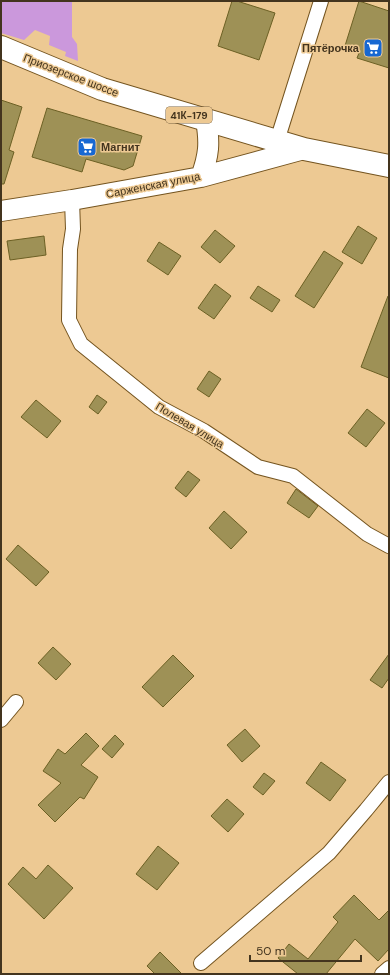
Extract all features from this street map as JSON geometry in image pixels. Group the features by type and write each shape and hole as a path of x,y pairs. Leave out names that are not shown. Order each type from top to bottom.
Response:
{"main road":[{"name":"Приозерское шоссе","path":"1,48 102,89 304,149"},
{"path":"201,177 206,164 209,149 206,120"},
{"name":"Сарженская улица","path":"1,211 201,177 304,149"},
{"name":"41К-179","path":"304,149 389,166"}],"street":[{"path":"277,141 321,1"},
{"name":"Полевая улица","path":"72,200 73,229 70,249 69,320 81,344 159,407 204,432 258,467 293,476 366,534 389,546"},
{"path":"1,720 16,702"},
{"path":"201,963 329,852 389,782"},
{"path":"382,974 389,968"}],"shaded area":[{"path":"1,1 72,1 72,37 77,44 78,61 65,56 66,52 49,45 50,36 35,30 24,40 1,33"}],"building":[{"path":"232,1 237,1 275,13 259,60 218,46"},
{"path":"359,1 389,11 389,68 357,58 359,53 344,49"},
{"path":"1,100 22,107 9,150 14,152 4,184 1,184"},
{"name":"Магнит","path":"47,108 142,136 133,166 124,170 86,159 82,172 32,157"},
{"path":"358,226 377,238 362,264 342,252"},
{"path":"215,230 235,246 220,263 201,247"},
{"path":"44,236 46,255 10,260 7,241"},
{"path":"159,242 181,256 168,275 147,261"},
{"path":"324,251 343,263 314,308 295,296"},
{"path":"215,284 231,296 214,319 198,308"},
{"path":"258,286 280,300 272,312 250,298"},
{"path":"389,296 389,378 361,367"},
{"path":"209,371 221,379 209,397 197,389"},
{"path":"97,395 107,402 98,414 89,407"},
{"path":"36,400 61,421 47,438 21,417"},
{"path":"367,409 385,423 366,447 348,433"},
{"path":"188,471 200,480 186,497 175,488"},
{"path":"296,489 318,506 309,518 287,503"},
{"path":"224,511 247,532 231,549 209,528"},
{"path":"18,545 49,572 36,586 6,559"},
{"path":"53,647 71,664 56,680 38,663"},
{"path":"389,654 389,678 382,688 370,680"},
{"path":"173,655 194,676 163,707 142,687"},
{"path":"245,729 260,746 242,762 227,745"},
{"path":"86,733 99,746 81,765 98,777 84,799 80,797 55,822 38,805 61,783 43,771 58,749 65,754"},
{"path":"115,735 124,744 112,758 102,749"},
{"path":"321,762 346,780 330,801 306,783"},
{"path":"264,773 275,781 263,795 253,787"},
{"path":"227,799 244,814 228,832 211,816"},
{"path":"158,846 179,863 157,890 136,874"},
{"path":"48,865 73,888 44,919 8,884 23,867 36,879"},
{"path":"354,895 379,920 389,910 389,949 378,961 355,939 326,974 298,974 278,958 289,944 308,959 338,922 333,917"},
{"path":"160,952 182,974 155,974 147,966"}],"place":[{"name":"Пятёрочка","path":"373,48"},
{"name":"Магнит","path":"87,147"}]}
